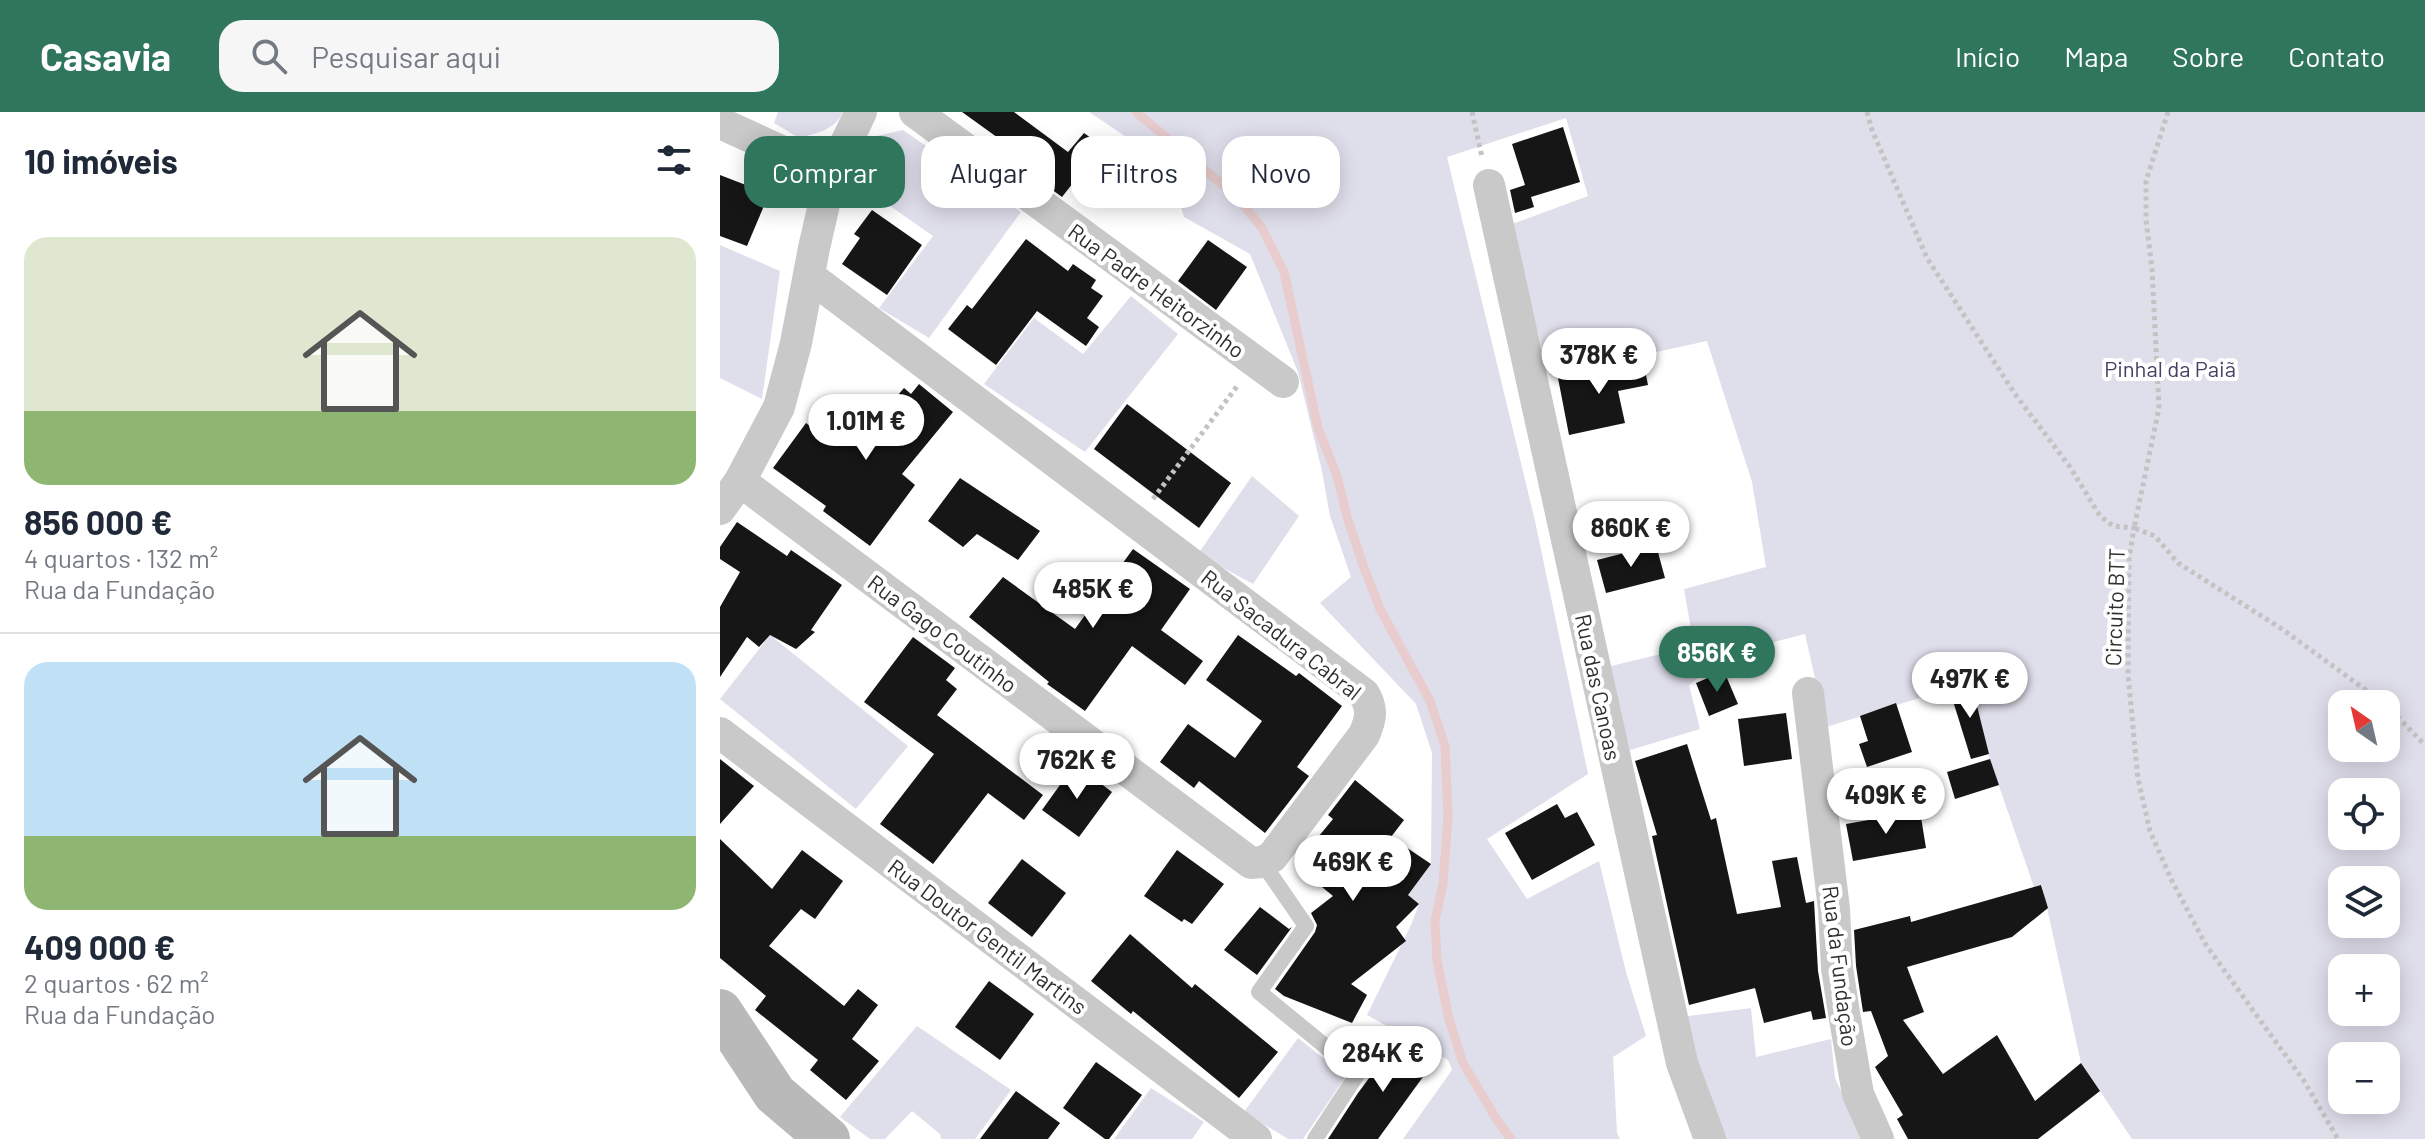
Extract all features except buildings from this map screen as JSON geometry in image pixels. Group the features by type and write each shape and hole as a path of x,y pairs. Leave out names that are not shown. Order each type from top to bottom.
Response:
{"main road":[{"path":"720,1011 775,1094 828,1139"}],"street":[{"path":"849,136 861,112"},
{"name":"Rua Padre Heitorzinho","path":"915,112 1283,382"},
{"path":"720,123 748,136"},
{"name":"Rua das Canoas","path":"1489,185 1682,1063 1710,1139"},
{"path":"720,509 740,481 779,407 796,343 824,208"},
{"name":"Rua Sacadura Cabral","path":"809,276 1364,694 1370,705 1369,724 1364,735 1272,857 1262,862"},
{"name":"Rua Gago Coutinho","path":"740,481 1251,863 1262,862"},
{"name":"Rua da Fundação","path":"1808,693 1845,1019 1858,1094 1878,1139"},
{"name":"Rua Doutor Gentil Martins","path":"720,733 1256,1139"}],"lane":[{"path":"1262,862 1306,926 1259,992 1358,1073 1315,1139"}],"path":[{"path":"1472,112 1489,185"},
{"name":"Circuito BTT","path":"1867,112 1927,258 2007,382 2070,467 2100,516 2113,526 2134,528 2129,559 2128,675 2138,779 2150,831 2206,945 2304,1081 2338,1139"},
{"path":"2168,112 2146,181 2159,408 2134,528 2155,536 2178,563 2282,629 2365,690"},
{"path":"1136,522 1255,362"},
{"path":"2400,720 2425,745"}],"green space":[{"path":"778,112 843,112 830,127 806,136 796,136 774,123"},
{"name":"Pinhal da Paiã","path":"1089,112 2425,112 2425,1139 2132,1139 2081,1063 2042,885 2034,887 1990,760 1971,682 1826,727 1805,634 1774,642 1742,640 1689,685 1700,729 1627,751 1611,666 1694,646 1684,589 1766,567 1752,482 1707,341 1550,375 1507,226 1588,196 1566,118 1447,157 1535,521 1588,774 1487,839 1527,899 1599,861 1626,972 1646,1036 1613,1057 1617,1133 1620,1139 1403,1139 1452,1070 1448,1060 1367,1015 1419,904 1408,895 1431,864 1432,753 1416,704 1320,603 1351,577 1330,516 1298,372 1250,254 1184,217 1181,208 1206,208 1206,136 1125,136"},
{"path":"903,130 921,143 921,208 1015,208 1021,212 929,338 879,308 933,236 893,208 905,208 905,136 876,136"},
{"path":"720,245 780,271 762,399 720,378"},
{"path":"1131,296 1178,334 1085,452 984,384 1034,318 1083,354"},
{"path":"1252,476 1299,516 1253,584 1198,554"},
{"path":"770,635 908,746 856,809 720,699"},
{"path":"1751,1008 1756,1057 1831,1039 1835,1078 1864,1139 1721,1139 1681,1017"},
{"path":"917,1026 1011,1090 975,1139 941,1139 940,1134 912,1111 885,1139 870,1139 840,1117"},
{"path":"1298,1038 1346,1076 1303,1139 1288,1139 1244,1112"},
{"path":"1151,1088 1204,1122 1192,1139 1114,1139"}],"waterway":[{"path":"1136,112 1236,196 1262,228 1284,272 1318,428 1337,476 1364,568 1380,609 1430,701 1445,746 1448,816 1443,884 1435,920 1437,961 1449,1019 1463,1063 1511,1139"}]}
